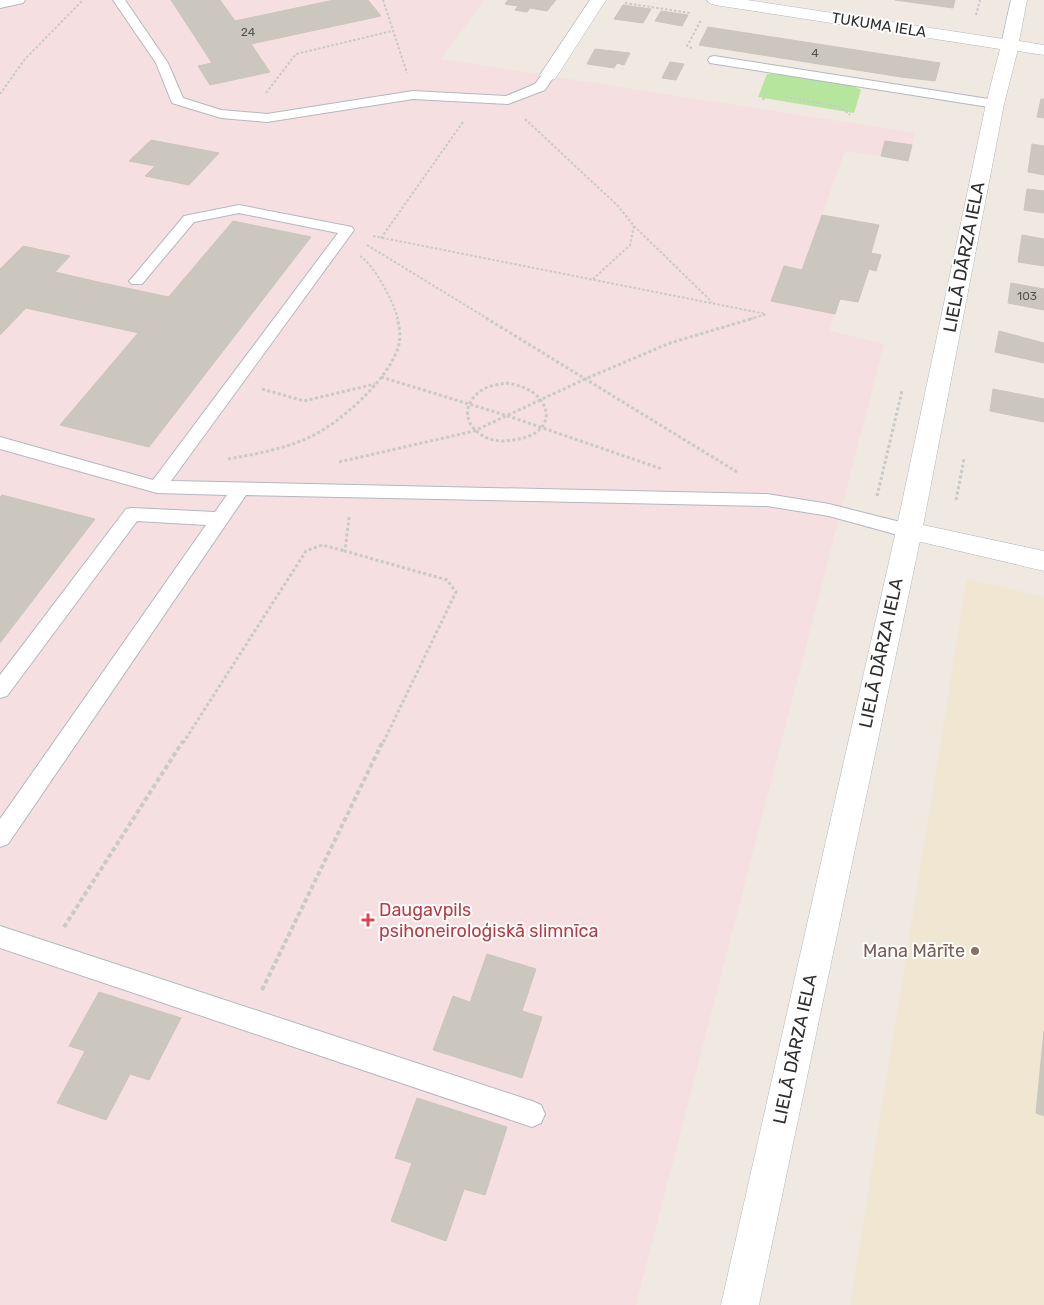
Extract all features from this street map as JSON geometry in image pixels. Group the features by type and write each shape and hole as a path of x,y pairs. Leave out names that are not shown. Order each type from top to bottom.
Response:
{"street":[{"path":"549,75 598,0"},
{"name":"TUKUMA IELA","path":"715,0 1044,50"},
{"name":"LIELĀ DĀRZA IELA","path":"740,1305 909,531 995,104 1019,0"},
{"path":"909,531 1044,561"}],"lane":[{"path":"0,4 19,0"},
{"path":"119,0 162,63 177,100 200,110 248,118 267,118 413,95 480,97 508,100 540,87 549,75"},
{"path":"714,60 995,104"},
{"path":"137,281 189,220 239,209 344,234 157,487"},
{"path":"0,443 157,487 767,500 830,510 909,531"},
{"path":"0,837 240,490"},
{"path":"0,690 132,514 220,519"},
{"path":"0,937 532,1114"}],"path":[{"path":"0,94 26,59 82,0"},
{"path":"383,0 413,95"},
{"path":"248,118 296,54 392,31"},
{"path":"381,238 480,97"},
{"path":"508,100 524,118 618,206 634,226 712,302"},
{"path":"593,279 630,245 634,226"},
{"path":"332,464 474,431 585,379 670,343 767,314 381,238 344,234"},
{"path":"223,460 277,448 312,436 340,419 381,377 395,354 400,337 394,304 366,260 344,234"},
{"path":"344,234 744,476"},
{"path":"381,377 508,416 665,470"},
{"path":"260,388 304,401 375,384"},
{"path":"494,384 521,385 534,391 540,400 546,416 543,428 538,434 525,439 510,442 496,440 474,431 468,423 466,415 468,403 484,388 494,384"},
{"path":"956,500 964,459"},
{"path":"345,551 350,509"},
{"path":"48,952 306,551 322,545 447,580 456,592 248,1018"}],"shaded area":[{"name":"Daugavpils psihoneiroloģiskā slimnīca","path":"0,0 484,0 441,59 915,133 912,145 881,156 845,151 822,215 835,314 829,331 884,344 636,1305 0,1305"},
{"name":"Mana Mārīte","path":"967,579 1044,597 1044,1305 850,1305"}],"green space":[{"path":"767,74 801,76 843,83 861,90 854,113 758,97"}],"building":[{"path":"171,0 220,0 235,21 334,0 368,0 381,16 251,44 270,72 210,85 198,66 212,63"},
{"path":"508,0 556,0 547,11 530,8 527,12 515,10 518,6 505,4"},
{"path":"895,0 955,0 953,8"},
{"path":"623,5 651,9 643,23 614,19"},
{"path":"661,11 688,15 682,26 655,21"},
{"path":"708,27 940,63 935,81 699,45"},
{"path":"595,49 630,53 624,65 617,63 614,68 587,64"},
{"path":"670,62 684,64 676,80 662,78"},
{"path":"1041,99 1044,99 1044,118 1037,117"},
{"path":"151,140 219,153 189,185 145,176 155,166 129,161"},
{"path":"885,141 912,145 908,161 881,156"},
{"path":"1032,144 1044,146 1044,175 1028,172"},
{"path":"1027,189 1044,191 1044,213 1024,210"},
{"path":"822,215 879,225 871,253 881,255 876,271 869,269 858,302 840,299 835,314 771,301 784,266 802,270"},
{"path":"233,221 311,237 149,447 60,425"},
{"path":"1022,235 1044,239 1044,266 1018,262"},
{"path":"23,246 70,256 55,272 98,282 66,317 26,308 0,335 0,269"},
{"path":"98,282 169,297 139,333 66,317"},
{"path":"1011,283 1044,289 1044,310 1008,303"},
{"path":"999,331 1044,343 1044,363 995,352"},
{"path":"993,389 1044,399 1044,422 990,411"},
{"path":"2,495 95,519 0,643 0,497"},
{"path":"487,954 536,969 522,1011 542,1017 522,1078 433,1050 453,996 470,1002"},
{"path":"99,992 181,1018 149,1080 130,1074 106,1120 57,1103 85,1051 69,1046"},
{"path":"1044,1031 1044,1116 1036,1113"},
{"path":"417,1098 507,1127 485,1195 464,1189 446,1241 391,1221 412,1163 395,1158"}],"place":[{"name":"Daugavpils psihoneiroloģiskā slimnīca","path":"368,920"},
{"name":"Mana Mārīte","path":"975,951"}]}
